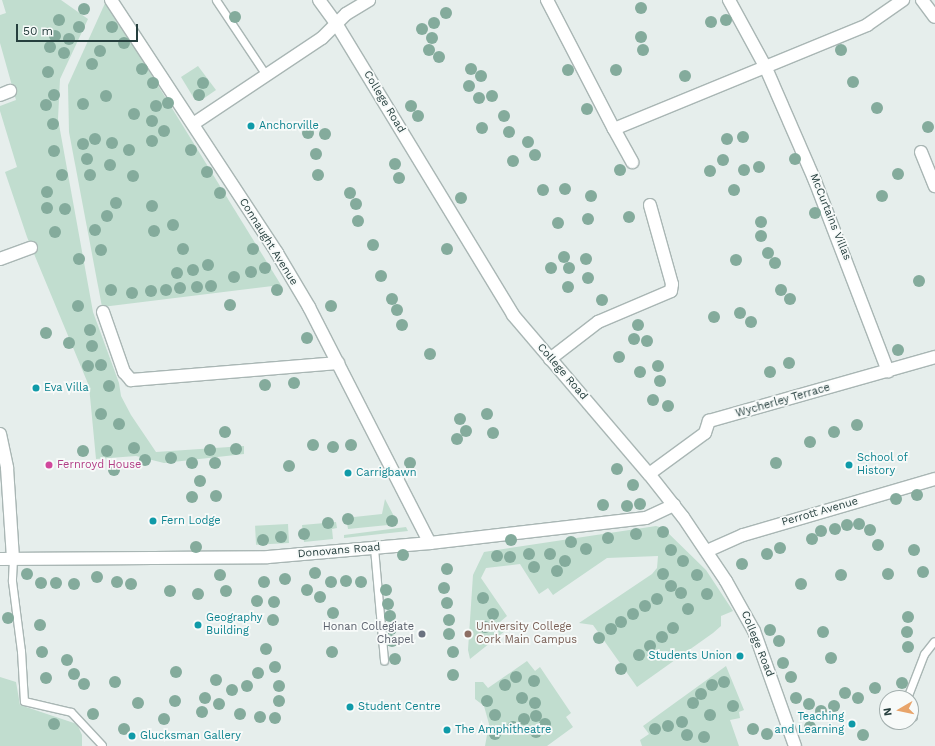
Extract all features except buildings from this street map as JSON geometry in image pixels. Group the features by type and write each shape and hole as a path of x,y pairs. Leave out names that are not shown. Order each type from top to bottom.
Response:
{"street":[{"name":"Connaught Avenue","path":"111,0 277,253 338,363 430,543"},
{"name":"College Road","path":"319,0 337,25 501,298 550,359 649,474 674,505 707,551 737,599 754,631 795,746"},
{"path":"193,124 337,25 346,14 369,0"},
{"path":"547,0 632,162"},
{"name":"McCurtains Villas","path":"730,0 765,66 825,204 888,371"},
{"path":"614,129 867,25 902,0"},
{"path":"922,0 935,17"},
{"path":"921,152 935,186"},
{"path":"550,359 598,322 671,291 672,284 650,205"},
{"path":"0,259 31,248"},
{"path":"103,312 124,372 131,380 139,381 338,363"},
{"name":"Wycherley Terrace","path":"649,474 705,433 709,421 935,357"},
{"path":"0,434 7,468 13,559"},
{"name":"Perrott Avenue","path":"707,551 743,535 935,479"},
{"name":"Donovans Road","path":"0,559 245,559 430,543 650,517 674,505"}],"lane":[{"path":"216,0 266,75"},
{"path":"374,548 384,661"},
{"path":"13,559 12,581 21,651 24,701 71,712 102,745"},
{"path":"910,690 924,654 934,641"}],"green space":[{"path":"2,0 61,0 88,19 60,79 58,119 93,312 119,383 121,396 131,415 156,452 244,446 244,454 164,463 136,456 96,459 89,386 27,237 5,172 17,167 0,111 0,106 16,100 0,43 0,15 6,13"},
{"path":"106,1 281,285 102,307 69,132 68,85"},
{"path":"198,66 216,90 200,101 195,100 181,77"},
{"path":"385,499 398,524 348,529 347,523 354,517 382,514"},
{"path":"336,522 337,528 332,529 333,539 304,542 302,525"},
{"path":"288,524 289,543 256,545 255,526"},
{"path":"656,526 663,528 706,570 733,611 721,616 721,626 713,633 637,687 593,625 579,623 652,574 657,568 658,556 607,558 553,595 548,588 539,594 520,564 486,568 481,578 507,616 500,622 505,631 470,659 468,650 473,575 484,552"},
{"path":"406,527 408,531 344,538 344,535"},
{"path":"527,661 535,671 540,667 571,713 566,717 573,727 547,746 485,746 489,724 484,706 475,699 475,682 483,682 488,688"},
{"path":"726,666 744,710 739,712 740,718 730,720 739,746 642,746 640,740 649,734 643,726"},
{"path":"0,677 16,682 20,705 77,724 82,735 82,746 0,746"}],"place":[{"name":"Anchorville","path":"251,126"},
{"name":"Eva Villa","path":"36,388"},
{"name":"Fernroyd House","path":"49,465"},
{"name":"School of History","path":"849,465"},
{"name":"Carrigbawn","path":"348,473"},
{"name":"Fern Lodge","path":"153,521"},
{"name":"Geography Building","path":"198,625"},
{"name":"Honan Collegiate Chapel","path":"422,634"},
{"name":"University College Cork Main Campus","path":"468,634"},
{"name":"Students Union","path":"740,656"},
{"name":"Student Centre","path":"350,707"},
{"name":"Teaching and Learning","path":"852,724"},
{"name":"The Amphitheatre","path":"447,730"},
{"name":"Glucksman Gallery","path":"132,736"}]}
